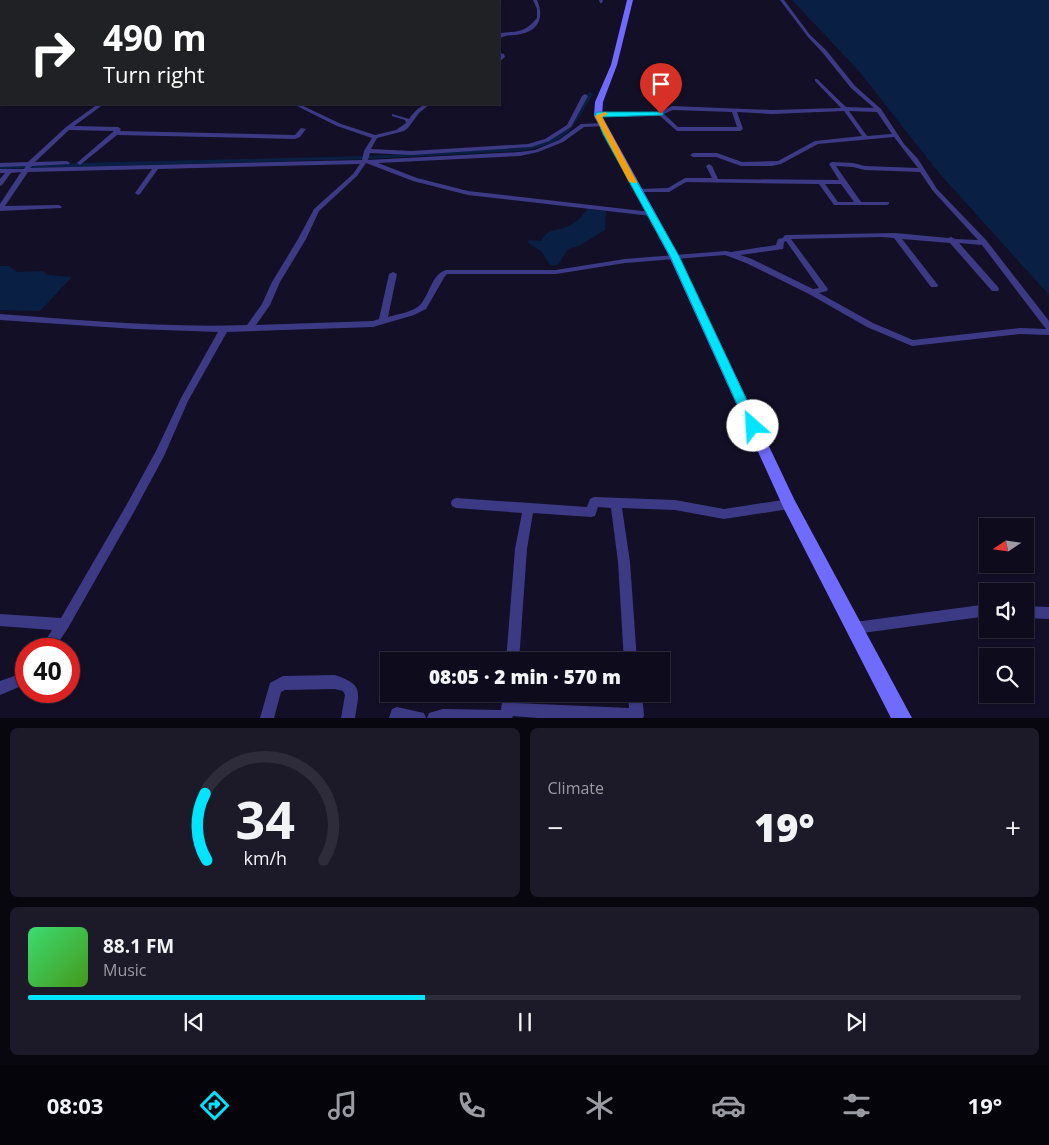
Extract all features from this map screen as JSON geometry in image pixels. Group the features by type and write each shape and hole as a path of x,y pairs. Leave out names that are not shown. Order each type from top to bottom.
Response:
{"street":[{"path":"500,37 502,34 528,32 539,18 539,9 535,0"},
{"path":"630,0 610,80 600,96 597,106 600,120 674,256 789,504 902,718"},
{"path":"782,0 809,36 854,87 879,110 935,190 983,243 1049,328"},
{"path":"817,80 845,109 865,137"},
{"path":"0,171 482,152 529,146 560,133 569,126 585,96"},
{"path":"0,208 24,170 68,128 100,105"},
{"path":"297,105 339,125 375,137 404,129 417,112 427,105"},
{"path":"366,156 411,153 536,151 561,141 583,125 600,120 661,114 672,108 772,112 845,109 879,110"},
{"path":"661,114 677,129 740,129 734,111"},
{"path":"394,114 407,119 409,123"},
{"path":"68,128 118,129 116,133"},
{"path":"80,163 116,133 298,136 303,129"},
{"path":"693,155 717,155 741,164 771,164 780,163 817,142 896,135"},
{"path":"249,328 266,305 276,282 302,239 316,210 355,175 375,137"},
{"path":"366,156 400,174 468,193 651,214"},
{"path":"0,165 224,159"},
{"path":"859,204 832,164 853,165 865,168 922,170"},
{"path":"138,193 157,166"},
{"path":"709,166 716,180"},
{"path":"0,184 8,171"},
{"path":"638,191 668,190 685,180 843,182"},
{"path":"821,182 836,204 887,203"},
{"path":"0,208 59,207"},
{"path":"788,239 786,237 895,236 983,243"},
{"path":"895,236 934,285"},
{"path":"732,255 780,247 780,240 788,239"},
{"path":"788,239 824,289 812,292"},
{"path":"951,240 996,290"},
{"path":"0,317 135,326 224,329 373,324 424,307 442,274 446,272 556,272 674,256 726,253 749,261 812,292 870,325 912,342 1020,331 1049,332"},
{"path":"383,321 393,274"},
{"path":"54,638 64,624 136,499 184,401 224,329"},
{"path":"456,503 591,512 594,502 616,502 675,505 724,514 789,504"},
{"path":"616,502 624,562 630,652"},
{"path":"513,652 521,549 528,508"},
{"path":"855,628 979,611"},
{"path":"1034,612 1049,613"},
{"path":"0,620 64,624"},
{"path":"0,688 15,682"},
{"path":"267,718 275,688 283,683 335,682 347,686 352,693 348,718"},
{"path":"434,718 505,717 509,709 509,702"},
{"path":"509,709 597,712 637,716 636,702"},
{"path":"396,718 397,714 419,718"}],"water":[{"path":"792,0 1049,0 1049,295 939,173 858,70"},
{"path":"588,209 606,211 605,230 579,246 568,249 558,265 550,265 542,252 528,243 529,240 542,241 547,233 573,224"},
{"path":"0,266 9,266 17,272 43,271 47,275 72,277 40,311 0,310"}],"waterway":[{"path":"207,161 400,156 521,149 554,140 567,132 590,94"},
{"path":"0,167 212,162"}],"slow traffic":[{"path":"605,114 598,114 598,116 633,182"}],"route":[{"path":"661,114 598,114 598,116 674,256 753,426"}]}
